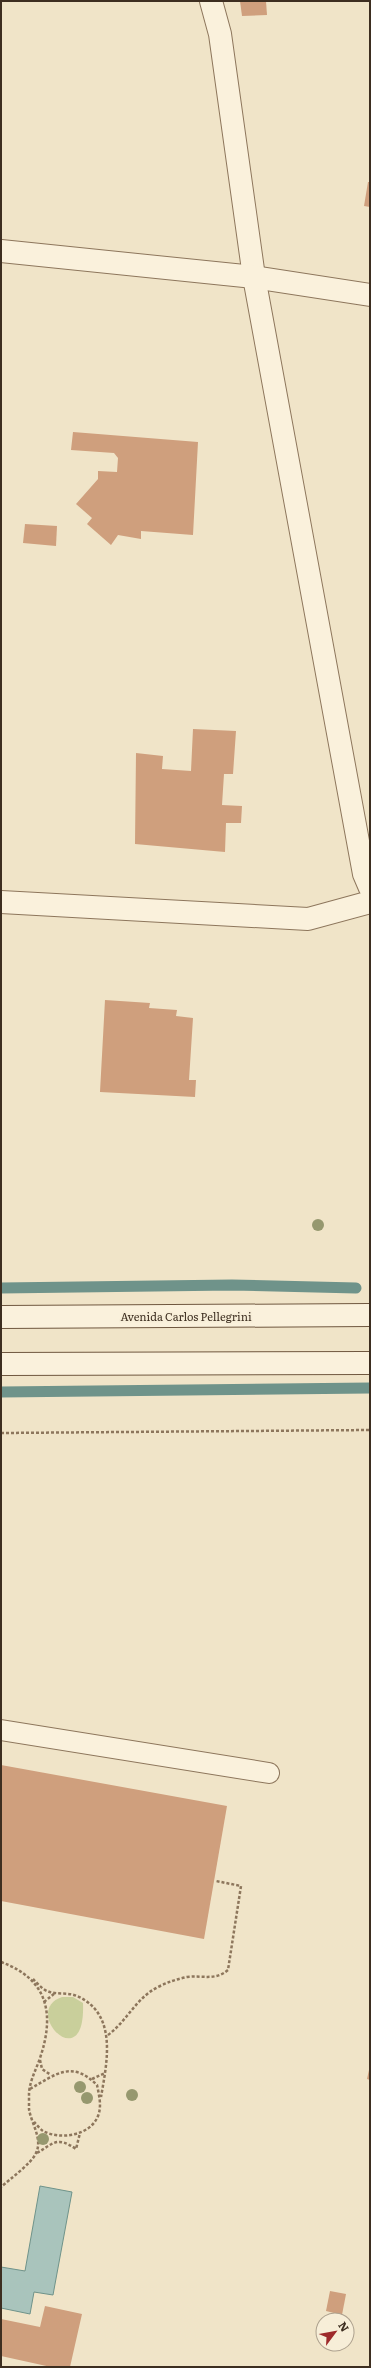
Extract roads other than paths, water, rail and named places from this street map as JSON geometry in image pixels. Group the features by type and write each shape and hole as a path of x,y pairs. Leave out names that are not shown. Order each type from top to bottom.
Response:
{"street":[{"path":"211,1 220,34 254,277 364,874 370,888"},
{"path":"1,251 254,277 370,295"},
{"path":"1,902 308,919 370,902"},
{"name":"Avenida Carlos Pellegrini","path":"1,1317 370,1315"},
{"path":"1,1364 370,1363"}],"lane":[{"path":"1,1730 269,1773"}],"water":[{"path":"40,2186 72,2192 53,2295 34,2292 30,2314 1,2308 1,2267 25,2271"}],"waterway":[{"path":"1,1288 232,1285 356,1288"},
{"path":"1,1392 370,1388"}]}
